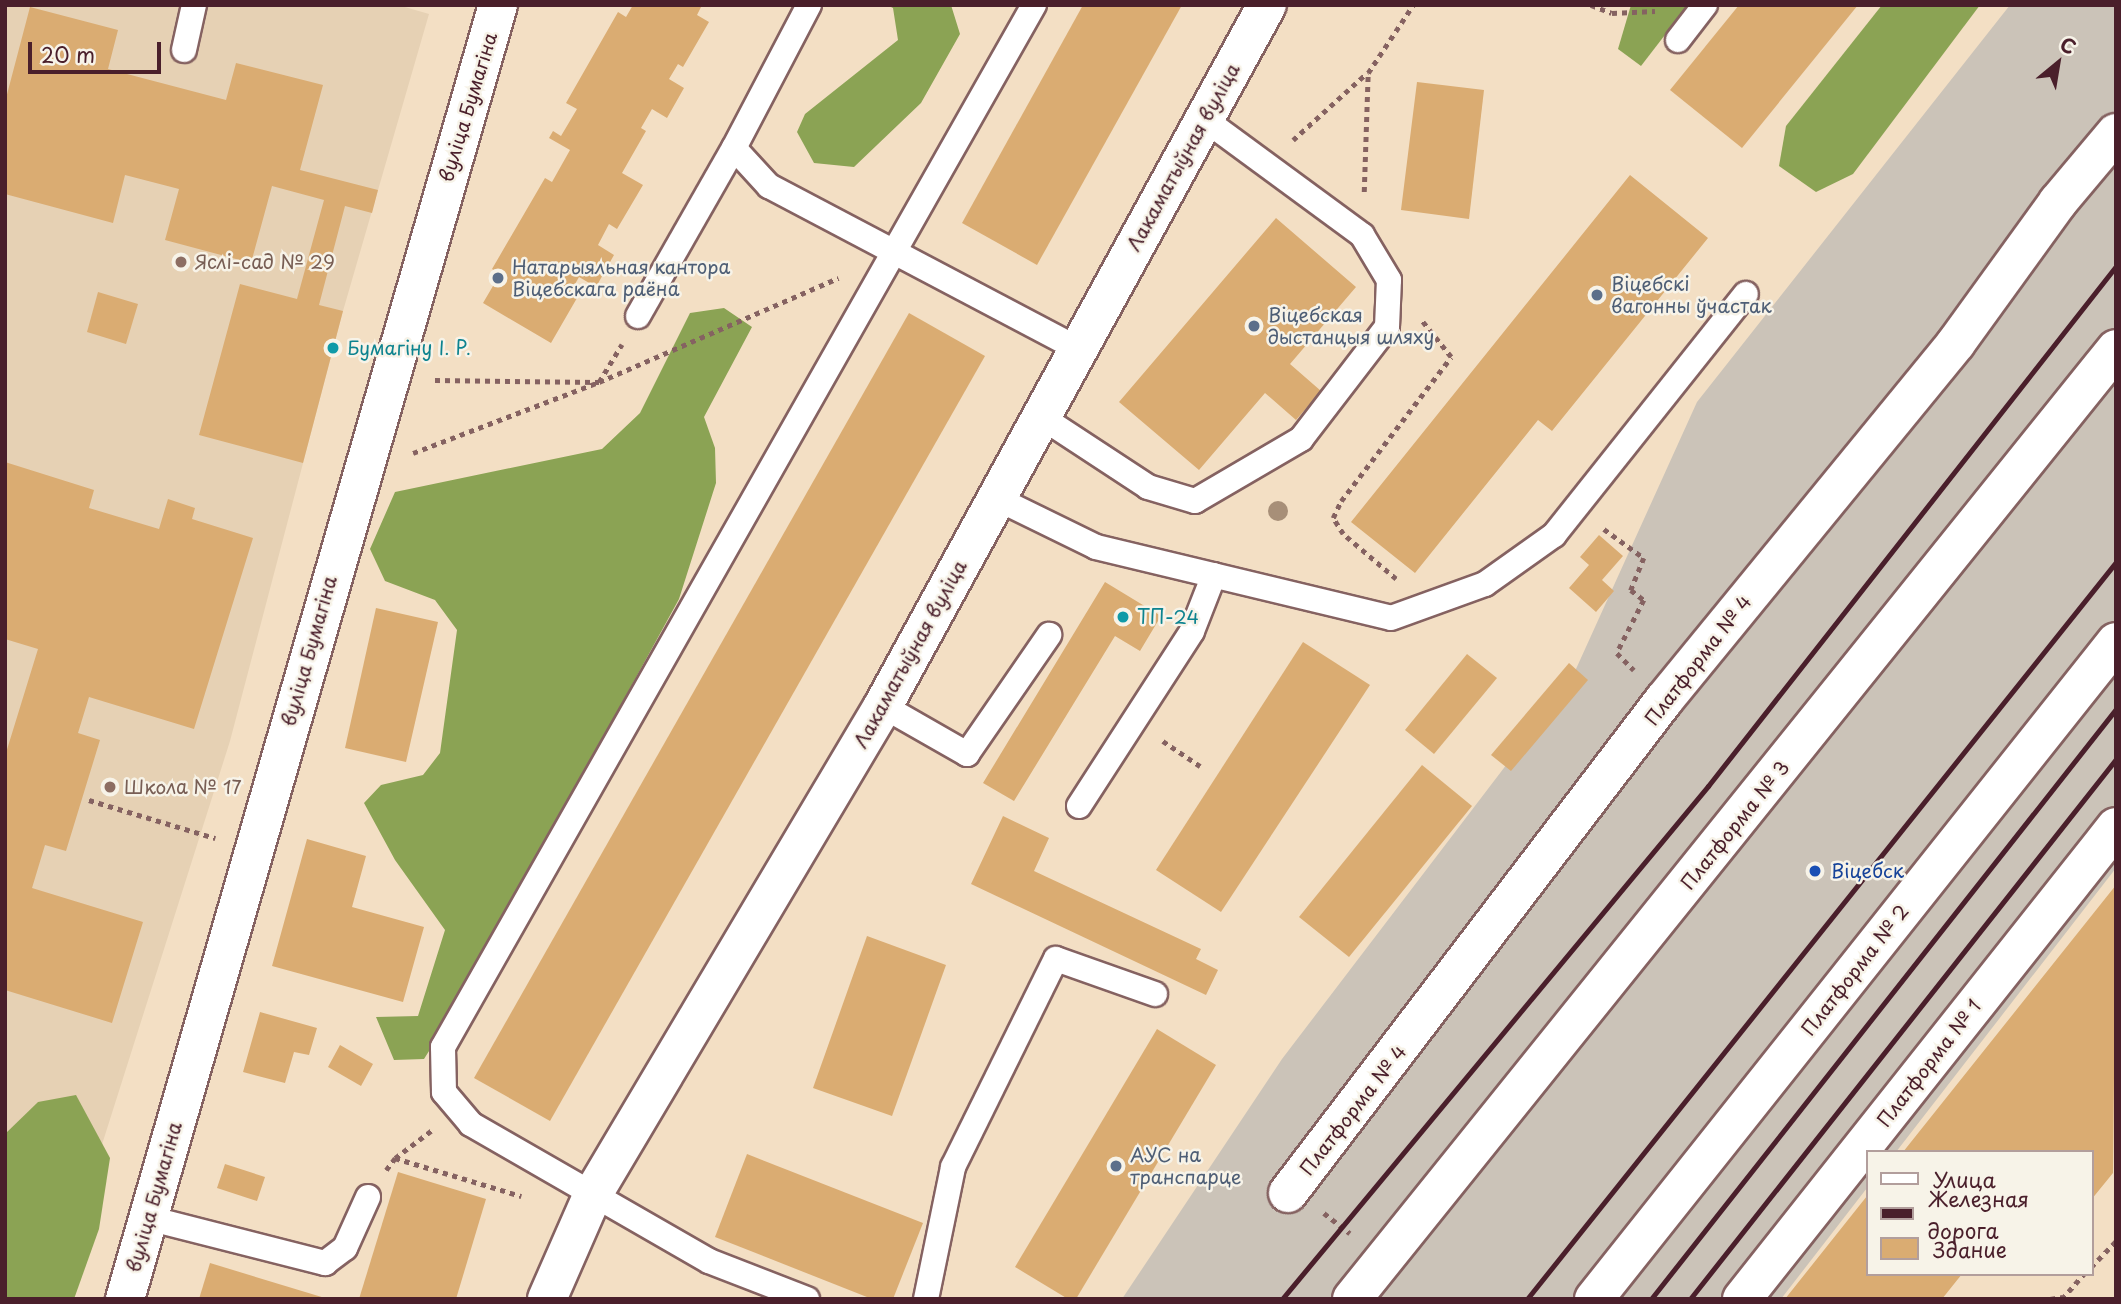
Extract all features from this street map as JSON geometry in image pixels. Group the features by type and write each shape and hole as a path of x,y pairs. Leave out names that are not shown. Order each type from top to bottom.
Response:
{"street":[{"name":"вуліца Бумагіна","path":"125,1299 387,379 498,5"},
{"name":"Лакаматыўная вуліца","path":"547,1299 593,1194 883,706 1076,348 1267,5"},
{"name":"Платформа № 4","path":"1292,1189 1664,701 1956,343 2058,202 2116,133"},
{"name":"Платформа № 3","path":"1352,1299 1387,1260 2116,349"},
{"name":"Платформа № 2","path":"1594,1299 2116,642"},
{"name":"Платформа № 1","path":"1742,1299 2116,827"}],"lane":[{"path":"184,50 194,5"},
{"path":"638,316 734,148 809,5"},
{"path":"807,1299 709,1261 471,1124 444,1092 443,1047 1034,5"},
{"path":"1678,40 1705,5"},
{"path":"1040,416 1148,488 1195,501 1301,439 1387,327 1389,280 1362,235 1268,162 1204,119"},
{"path":"734,148 769,186 893,254 1076,348"},
{"path":"996,498 1096,547 1391,618 1485,584 1554,535 1746,295"},
{"path":"1079,806 1192,631 1214,575"},
{"path":"883,706 967,754 1049,635"},
{"path":"926,1299 953,1167 1056,959 1156,994"},
{"path":"148,1218 325,1263 345,1248 368,1197"}],"path":[{"path":"1268,162 1368,73 1413,5"},
{"path":"1591,5 1612,13"},
{"path":"1362,235 1368,73"},
{"path":"360,474 599,382 893,254"},
{"path":"1383,566 1343,534 1333,518 1341,501 1451,357 1389,280"},
{"path":"599,382 638,316"},
{"path":"387,379 599,382"},
{"path":"1577,509 1644,558 1631,590 1644,600 1617,653 1664,701"},
{"path":"1133,722 1200,766"},
{"path":"89,800 253,849"},
{"path":"368,1197 395,1158 459,1110"},
{"path":"395,1158 533,1200"},
{"path":"1292,1189 1387,1260"},
{"path":"2093,1265 2116,1241"},
{"path":"2050,1299 2064,1298 2082,1276"}],"shaded area":[{"path":"5,5 398,5 429,14 343,311 230,741 53,1299 5,1299"},
{"path":"2010,5 2116,5 2116,868 1898,1150 1866,1150 1866,1189 1781,1299 1122,1299 1282,1059 1571,680 1697,402"}],"green space":[{"path":"887,5 951,5 960,34 921,103 854,167 814,163 797,132 805,114 898,40 893,8"},
{"path":"1631,5 1688,5 1641,66 1618,49"},
{"path":"1882,5 1980,5 1853,174 1816,192 1779,166 1786,126"},
{"path":"724,308 752,327 704,417 715,448 716,483 679,599 446,1024 424,1059 394,1060 376,1017 418,1016 445,930 395,860 364,803 381,785 423,775 440,753 457,630 435,600 385,581 370,549 395,492 602,449 640,413 690,313"},
{"path":"76,1095 110,1158 99,1229 74,1299 5,1299 5,1134 38,1102"}],"building":[{"path":"633,5 702,5 697,15 709,22 683,67 678,64 669,79 684,88 667,118 652,109 641,128 646,131 622,173 643,185 617,229 609,224 598,245 614,255 596,287 579,277 570,293 577,298 551,343 483,303 500,274 492,269 545,178 552,182 570,150 549,138 553,131 561,136 577,109 566,103 618,12 626,17"},
{"path":"1083,5 1182,5 1037,265 962,223"},
{"path":"1739,5 1858,5 1742,148 1670,90"},
{"path":"30,7 118,30 108,69 226,100 236,63 323,85 300,170 378,190 372,213 345,206 319,305 343,311 303,463 199,435 240,284 297,299 324,200 272,186 251,263 165,240 179,189 125,175 113,223 5,194 5,102"},
{"path":"1417,82 1484,90 1469,219 1401,210"},
{"name":"Віцебскі вагонны ўчастак","path":"1630,175 1708,238 1552,431 1538,420 1415,573 1351,522"},
{"name":"Віцебская дыстанцыя шляху","path":"1276,218 1356,287 1290,364 1321,391 1296,420 1265,393 1199,470 1119,402"},
{"path":"98,292 138,304 126,344 87,332"},
{"path":"909,313 985,356 550,1121 474,1078"},
{"path":"5,462 94,490 89,508 159,529 168,499 195,508 192,519 253,538 194,729 89,697 78,733 100,740 66,851 45,845 32,888 143,922 112,1023 5,990 5,756 38,649 5,639"},
{"path":"1599,535 1623,556 1602,580 1614,591 1596,612 1569,588 1589,565 1580,557"},
{"path":"1105,582 1161,616 1140,651 1115,636 1014,801 983,783"},
{"path":"376,608 438,622 406,762 345,748"},
{"path":"1303,642 1370,685 1221,912 1156,870"},
{"path":"1467,654 1497,678 1434,754 1405,730"},
{"path":"1569,663 1588,680 1511,771 1491,755"},
{"path":"1422,765 1472,806 1349,957 1299,917"},
{"path":"1003,816 1049,838 1034,871 1201,949 1196,959 1218,970 1206,995 971,884"},
{"path":"307,839 366,856 352,907 424,927 403,1002 272,966"},
{"path":"2116,885 2113,1173 2093,1198 2093,1150 1905,1150"},
{"path":"867,936 946,965 892,1116 813,1088"},
{"path":"260,1012 317,1028 309,1055 294,1052 285,1083 243,1072"},
{"name":"АУС на транспарце","path":"1157,1029 1216,1065 1076,1299 1068,1299 1015,1267"},
{"path":"340,1045 373,1064 361,1086 328,1067"},
{"path":"747,1154 923,1223 893,1299 872,1299 715,1237"},
{"path":"225,1164 265,1177 257,1201 217,1188"},
{"path":"398,1172 486,1199 456,1299 359,1299"},
{"path":"1866,1197 1866,1276 1960,1276 1942,1299 1785,1299"},
{"path":"210,1263 325,1298 325,1299 199,1299"}],"railway":[{"path":"1282,1299 1708,786 2116,266"},
{"path":"1527,1299 2116,562"},
{"path":"1651,1299 2116,709"},
{"path":"1690,1299 2116,759"}],"place":[{"name":"Яслі-сад № 29","path":"181,262"},
{"name":"Натарыяльная кантора Віцебскага раёна","path":"498,278"},
{"name":"Віцебскі вагонны ўчастак","path":"1597,295"},
{"name":"Віцебская дыстанцыя шляху","path":"1254,326"},
{"name":"Бумагіну І. Р.","path":"333,348"},
{"name":"ТП-24","path":"1123,617"},
{"name":"Школа № 17","path":"110,787"},
{"name":"Віцебск","path":"1815,871"},
{"name":"АУС на транспарце","path":"1116,1166"}]}
